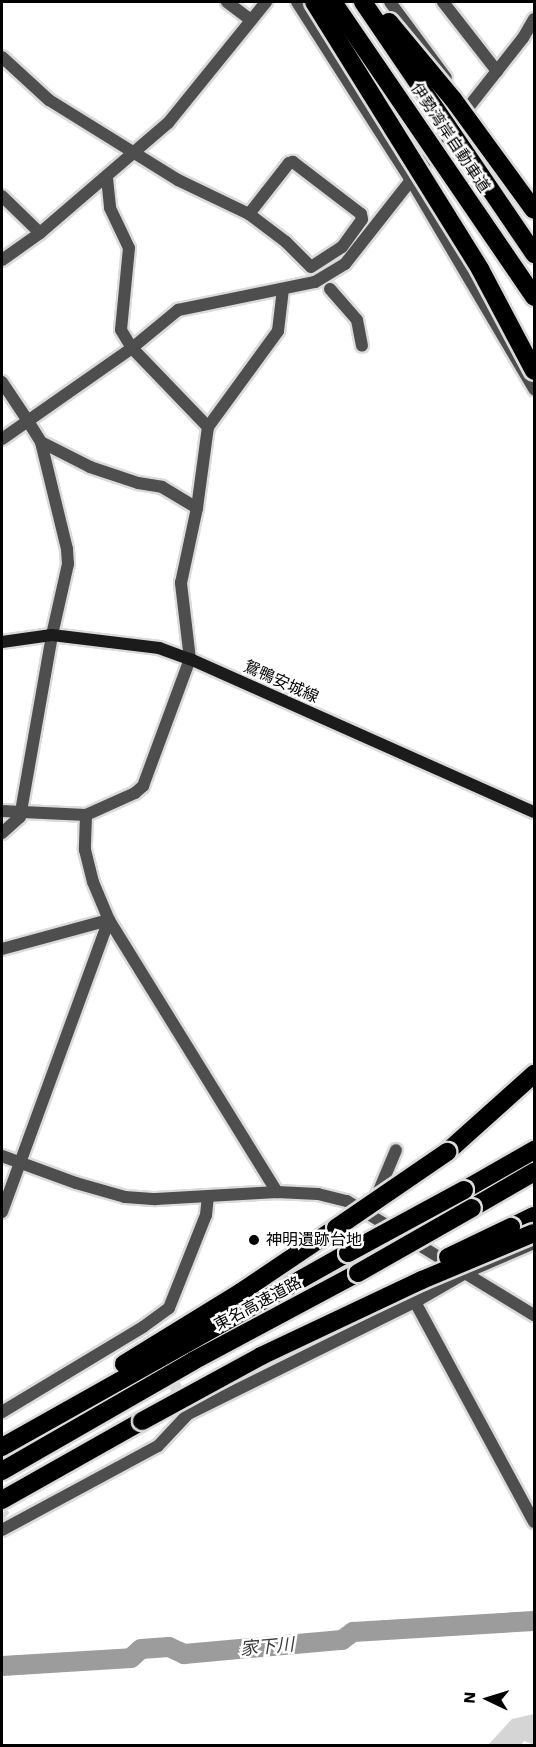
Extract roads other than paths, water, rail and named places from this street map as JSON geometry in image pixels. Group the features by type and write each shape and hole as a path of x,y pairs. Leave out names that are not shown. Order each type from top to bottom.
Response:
{"highway":[{"path":"314,2 534,353"},
{"name":"伊勢湾岸自動車道","path":"333,2 534,297"},
{"name":"伊勢湾岸自動車道","path":"363,2 534,254"},
{"path":"373,2 453,99 534,210"},
{"path":"480,269 534,371"},
{"path":"447,1152 534,1074"},
{"path":"2,1438 241,1292 447,1152 534,1089"},
{"name":"東名高速道路","path":"2,1447 534,1150"},
{"name":"東名高速道路","path":"2,1471 193,1361 358,1272 534,1172"},
{"path":"7,1513 142,1421 403,1278 534,1216"},
{"path":"261,1356 422,1280 534,1233"}],"main road":[{"name":"鴛鴨安城線","path":"2,642 52,635 159,648 190,659 534,812"}],"street":[{"path":"227,2 251,21"},
{"path":"2,260 40,233 107,178 168,123 266,2"},
{"path":"297,2 411,180 534,389"},
{"path":"390,2 534,197"},
{"path":"432,2 444,2 497,71"},
{"path":"2,439 132,348 178,310 315,282 345,264 524,38 534,19"},
{"path":"2,57 49,100 178,180 249,214 286,242 311,267 342,247 362,219 361,214 293,162 289,163 249,214"},
{"path":"107,178 110,208 129,248 121,330 132,348 208,427"},
{"path":"2,196 40,233"},
{"path":"2,811 87,815 135,793 143,786 190,659 181,583 197,508 208,427 278,331 283,288"},
{"path":"330,289 357,320 362,346"},
{"path":"2,382 41,442 68,549 68,564 52,635 20,817 2,833"},
{"path":"41,442 90,467 138,483 162,487 197,508"},
{"path":"87,815 85,850 93,882 109,920 277,1192"},
{"path":"2,948 109,920"},
{"path":"2,1212 109,920"},
{"path":"370,1212 396,1150"},
{"path":"2,1156 75,1183 125,1197 208,1197 277,1192 318,1194 347,1201 370,1212 534,1315"},
{"path":"2,1412 143,1327 169,1308 206,1215 208,1197"},
{"path":"2,1530 7,1513 158,1446 187,1411 415,1302 467,1272 534,1243"},
{"path":"415,1302 534,1522"},
{"path":"143,1327 152,1341"}],"waterway":[{"name":"家下川","path":"2,1666 131,1658 141,1649 169,1647 184,1654 342,1640 353,1632 534,1621"}],"tunnel":[{"path":"157,1351 185,1405"},
{"path":"2,1514 6,1517"}],"place":[{"name":"神明遺跡台地","path":"254,1240"}]}
